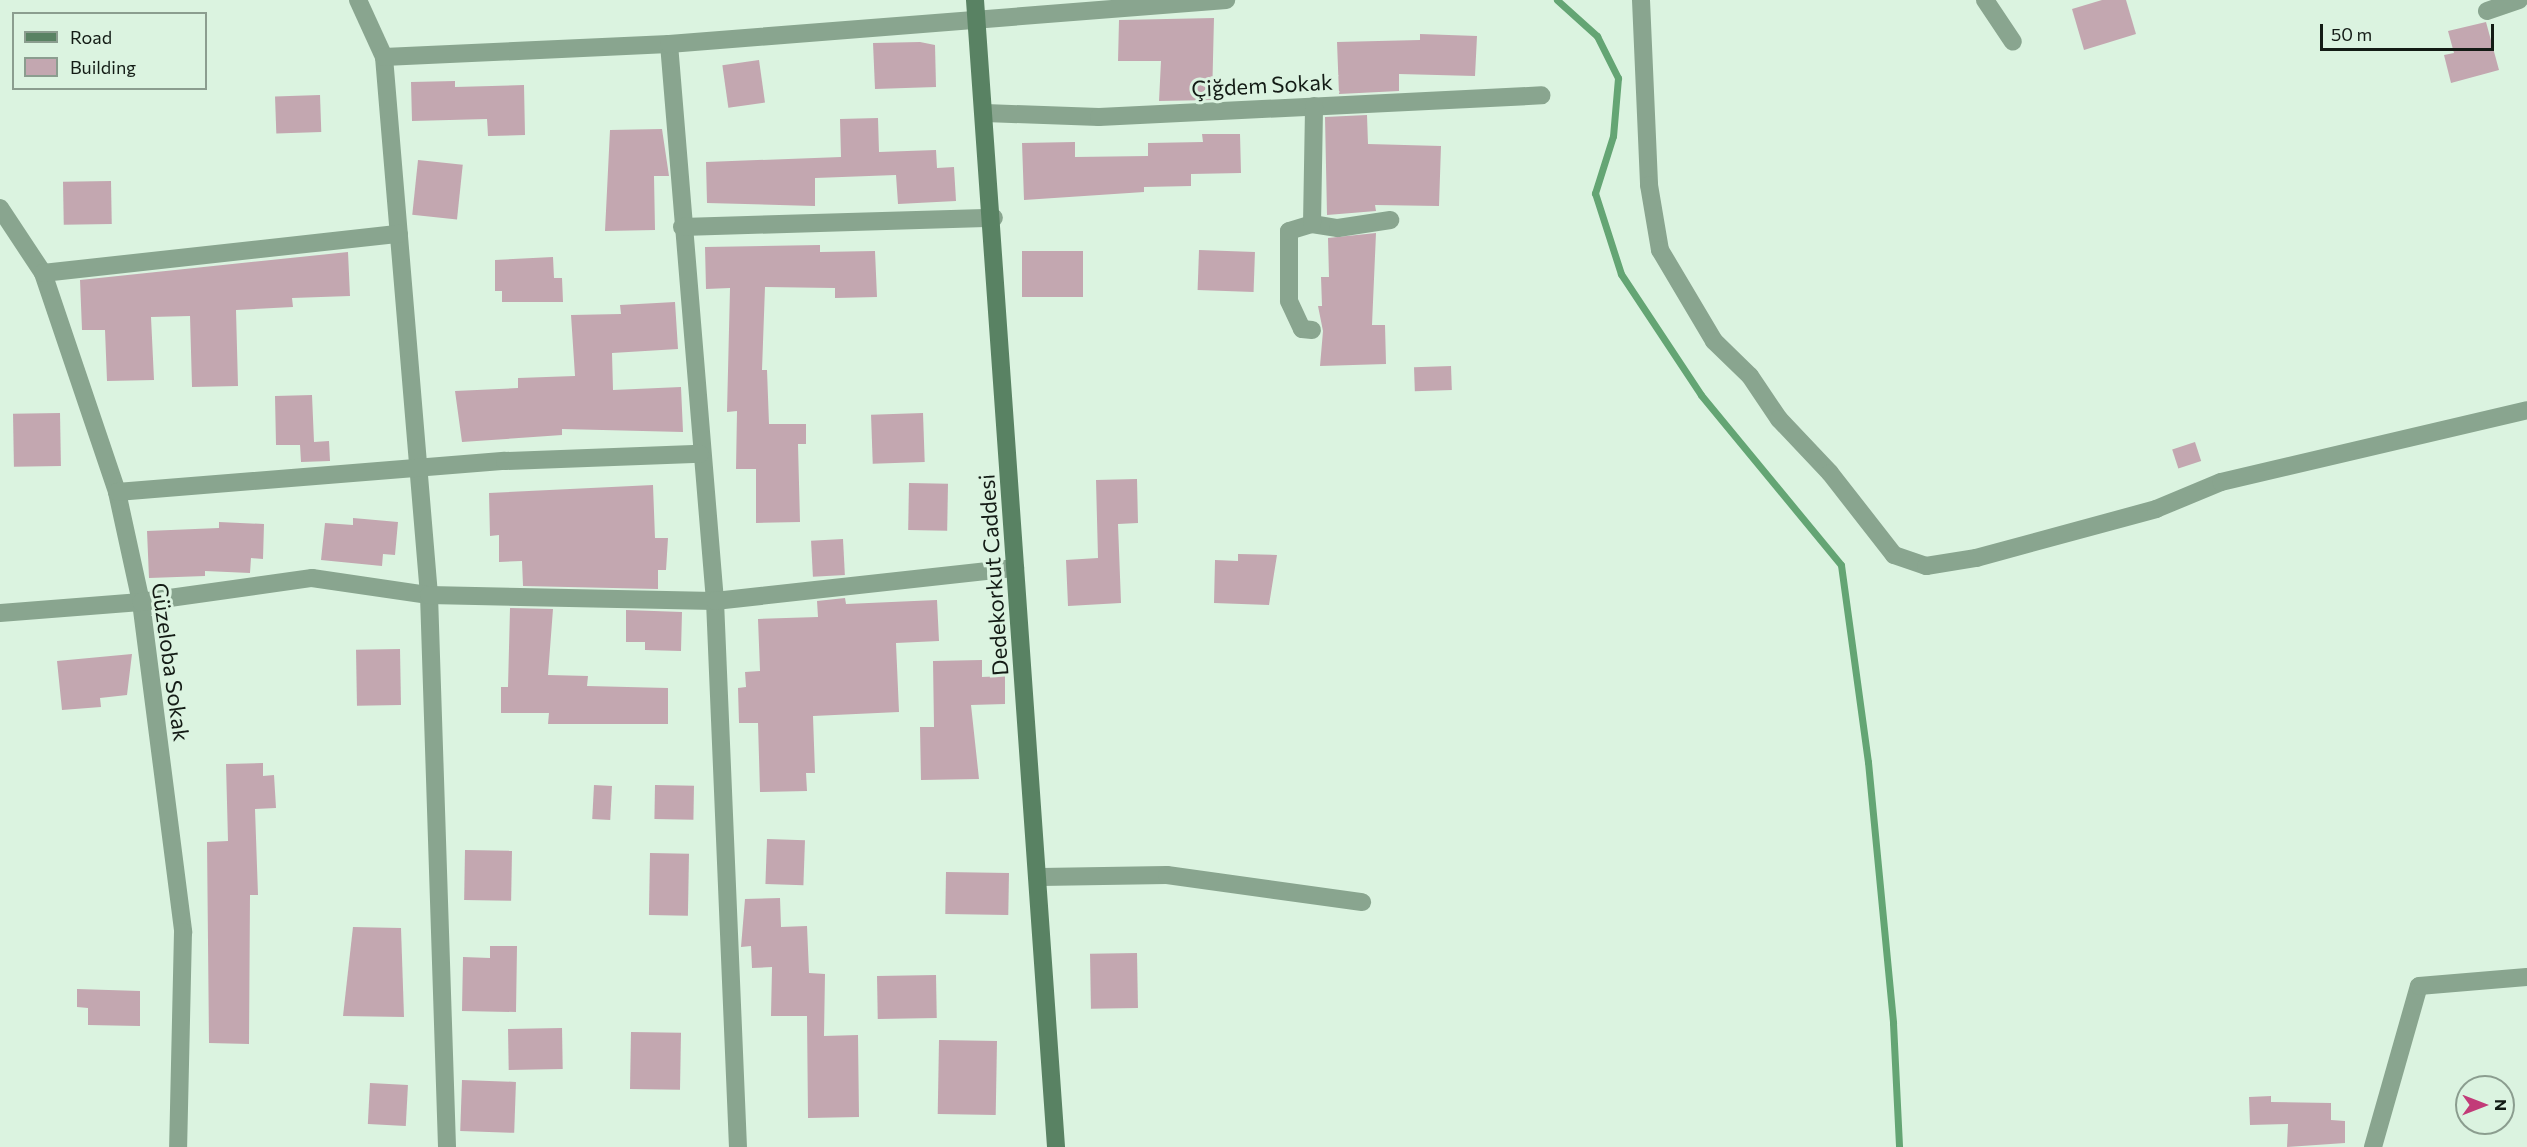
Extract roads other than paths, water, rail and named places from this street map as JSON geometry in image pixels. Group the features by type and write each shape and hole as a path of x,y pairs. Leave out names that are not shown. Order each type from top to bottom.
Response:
{"street":[{"path":"358,0 384,57 429,595 447,1147"},
{"name":"Dedekorkut Caddesi","path":"975,0 994,218 1015,568 1040,877 1056,1147"},
{"path":"384,57 669,44 976,22 1226,0"},
{"path":"1641,0 1648,185 1660,250 1714,341 1750,376 1779,419 1830,473 1894,555 1926,566 1976,558 2156,509 2221,483 2527,410"},
{"path":"1985,0 2013,42"},
{"path":"2487,12 2519,0"},
{"path":"669,44 700,454 715,601 738,1147"},
{"name":"Çiğdem Sokak","path":"986,113 1099,117 1541,96"},
{"path":"1312,224 1314,106"},
{"name":"Güzeloba Sokak","path":"0,208 43,273 117,492 141,602 183,932 177,1147"},
{"path":"682,226 994,218"},
{"path":"1312,330 1302,329 1289,301 1289,231 1312,224 1338,228 1390,220"},
{"path":"43,273 399,234"},
{"path":"117,492 418,467 700,454"},
{"path":"0,613 141,602 312,578 429,595 715,601 1015,568"},
{"path":"1040,877 1167,875 1362,902"},
{"path":"2373,1147 2419,986 2527,977"}],"waterway":[{"path":"1557,0 1597,36 1618,78 1613,136 1595,193 1621,274 1701,395 1841,565 1868,762 1893,1023 1899,1147"}]}
